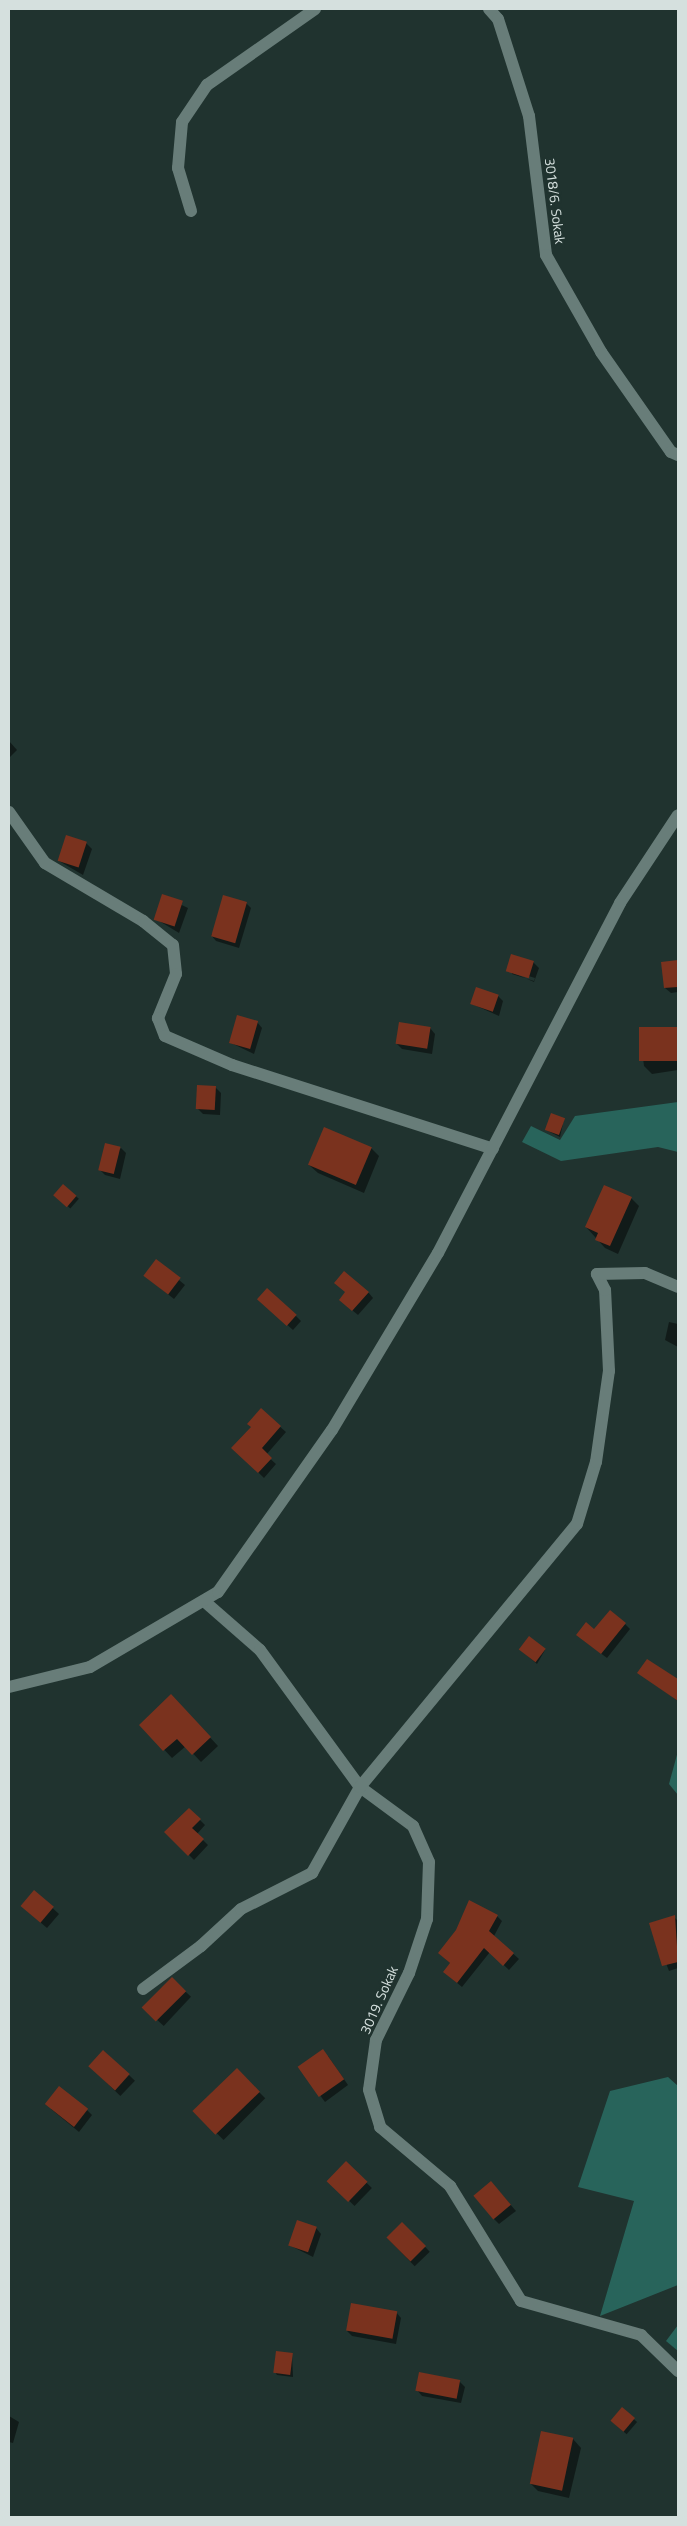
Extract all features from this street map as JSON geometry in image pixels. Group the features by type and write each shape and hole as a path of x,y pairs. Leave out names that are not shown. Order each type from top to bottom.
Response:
{"street":[{"path":"191,211 178,168 182,122 207,85 315,9"},
{"name":"3018/6. Sokak","path":"489,9 498,19 529,116 546,255 601,352 671,452 678,454"},
{"path":"9,812 45,863 143,921 173,945 176,974 158,1018 165,1036 232,1065 493,1149"},
{"path":"9,1687 90,1667 218,1592 332,1430 438,1253 620,903 678,815"},
{"path":"143,1989 202,1946 241,1909 312,1873 360,1787 577,1524 596,1462 609,1371 605,1290 597,1274 644,1273 678,1287"},
{"name":"3019. Sokak","path":"204,1601 260,1650 360,1787 413,1826 429,1862 427,1918 409,1973 376,2040 369,2090 380,2127 450,2186 521,2301 641,2335 678,2371"}],"green space":[{"path":"678,1102 678,1152 658,1147 561,1161 522,1142 531,1126 560,1140 575,1116"},
{"path":"678,1751 678,1795 669,1784"},
{"path":"668,2077 678,2086 678,2285 600,2316 634,2201 578,2187 610,2091"},
{"path":"678,2325 678,2351 666,2341"}],"building":[{"path":"66,835 87,842 79,867 58,861"},
{"path":"162,894 183,901 175,926 154,920"},
{"path":"223,895 247,902 235,943 211,936"},
{"path":"511,954 534,961 529,978 506,971"},
{"path":"678,960 678,987 664,988 661,962"},
{"path":"476,987 499,995 493,1012 470,1004"},
{"path":"237,1015 258,1021 250,1049 229,1043"},
{"path":"399,1022 431,1027 427,1049 396,1044"},
{"path":"639,1027 678,1027 678,1061 639,1061"},
{"path":"197,1085 216,1086 215,1110 196,1109"},
{"path":"551,1113 565,1118 559,1135 545,1130"},
{"path":"324,1127 372,1147 356,1185 308,1165"},
{"path":"105,1143 121,1147 114,1174 98,1170"},
{"path":"63,1184 77,1196 67,1207 53,1195"},
{"path":"604,1185 632,1197 610,1246 595,1240 598,1233 585,1227"},
{"path":"156,1259 181,1278 168,1294 143,1276"},
{"path":"344,1271 369,1292 352,1311 339,1300 345,1292 334,1283"},
{"path":"267,1288 297,1315 287,1326 257,1299"},
{"path":"261,1408 281,1426 262,1448 272,1458 258,1473 231,1448 251,1427 247,1424"},
{"path":"610,1610 626,1623 601,1654 576,1635 586,1622 594,1629"},
{"path":"529,1636 546,1649 536,1662 519,1650"},
{"path":"647,1659 678,1679 678,1701 637,1673"},
{"path":"171,1694 211,1737 192,1755 177,1739 163,1751 139,1725"},
{"path":"189,1808 201,1819 192,1828 204,1839 188,1856 164,1832"},
{"path":"34,1890 54,1907 40,1923 21,1906"},
{"path":"469,1900 498,1915 489,1931 514,1953 503,1966 484,1948 457,1983 443,1972 450,1963 438,1953 456,1930"},
{"path":"675,1915 678,1962 662,1966 649,1923"},
{"path":"172,1977 186,1991 156,2022 142,2007"},
{"path":"323,2049 344,2079 319,2097 298,2067"},
{"path":"103,2050 130,2074 115,2090 88,2066"},
{"path":"237,2068 260,2092 215,2135 192,2111"},
{"path":"59,2086 88,2109 74,2127 45,2104"},
{"path":"346,2161 368,2182 348,2202 327,2181"},
{"path":"491,2181 511,2205 493,2220 473,2196"},
{"path":"297,2220 317,2227 308,2252 288,2246"},
{"path":"402,2222 426,2246 410,2262 386,2238"},
{"path":"351,2303 397,2311 392,2339 346,2331"},
{"path":"276,2351 293,2353 290,2375 273,2373"},
{"path":"419,2372 460,2380 457,2399 415,2391"},
{"path":"622,2407 635,2418 623,2432 610,2421"},
{"path":"541,2431 573,2438 562,2491 530,2484"}]}
